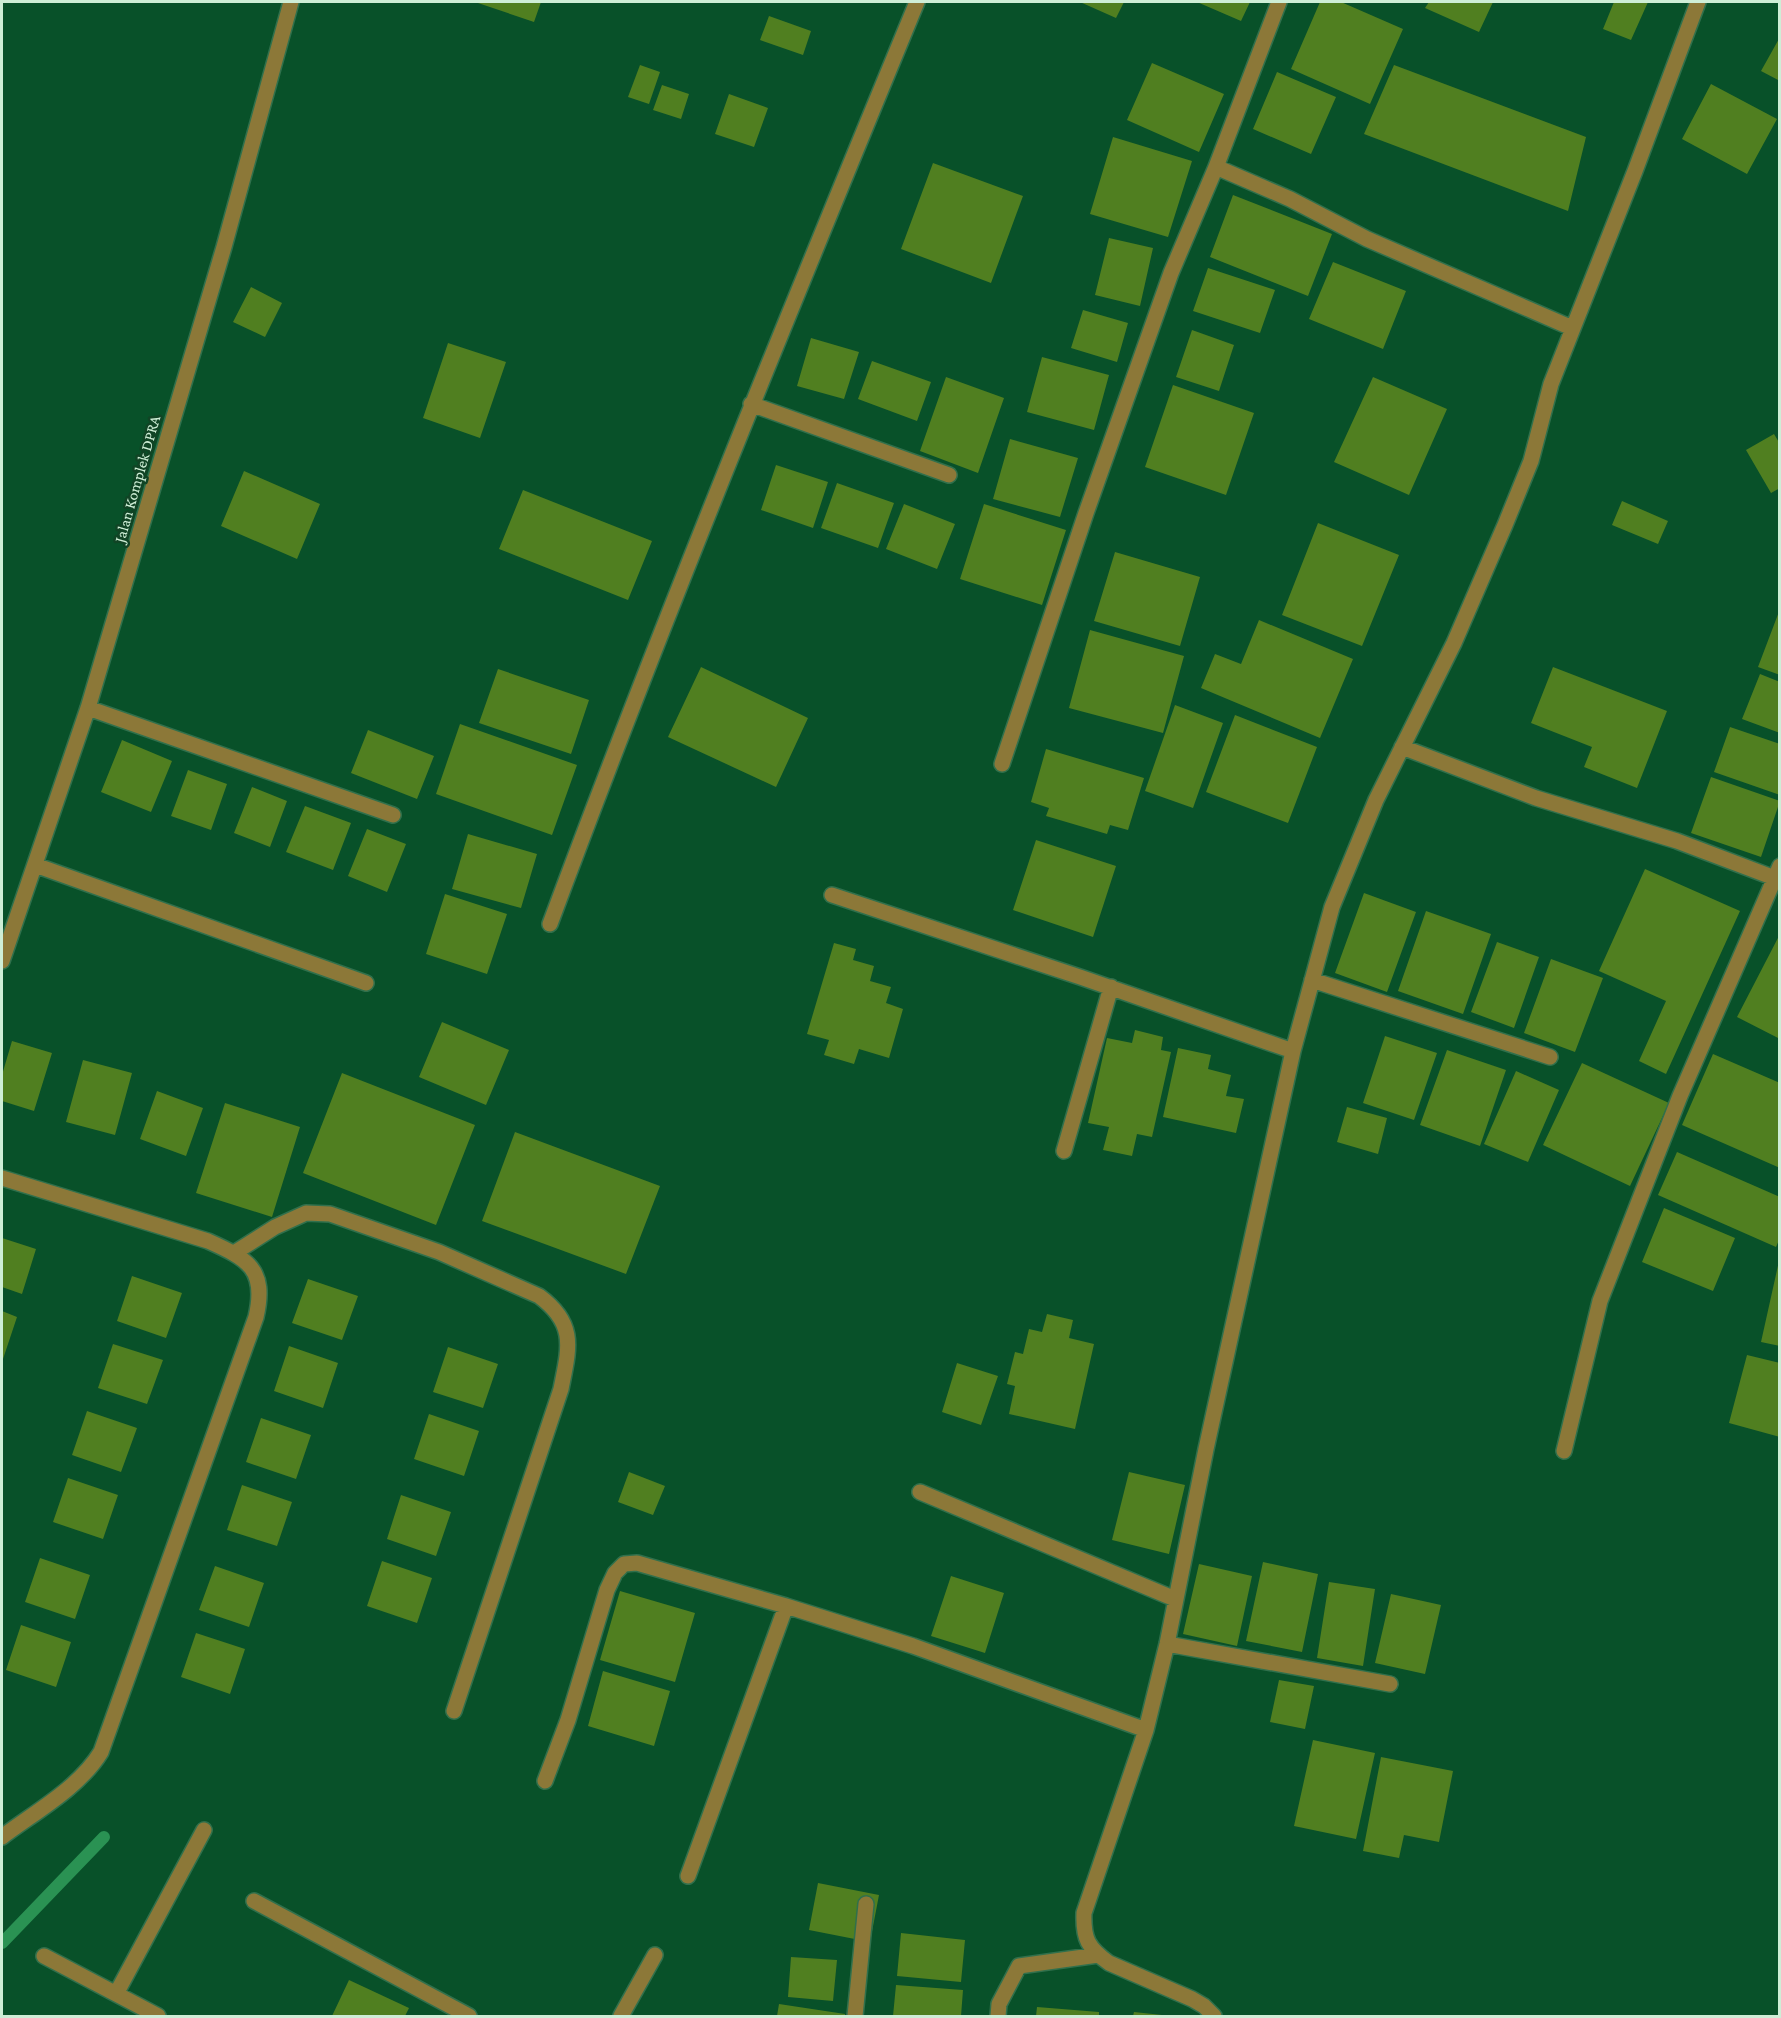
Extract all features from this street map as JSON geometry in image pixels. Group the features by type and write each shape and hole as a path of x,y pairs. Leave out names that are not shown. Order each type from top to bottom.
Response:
{"street":[{"name":"Jalan Komplek DPRA","path":"2,961 88,708 224,247 291,2"},
{"path":"549,924 751,405 917,2"},
{"path":"1002,764 1136,371 1172,273 1216,167 1279,2"},
{"path":"1214,2016 1192,1999 1109,1963 1098,1955 1085,1936 1084,1913 1146,1730 1167,1644 1293,1051 1332,907 1376,800 1454,643 1531,461 1551,384 1635,171 1698,2"},
{"path":"1216,167 1290,199 1367,239 1572,328"},
{"path":"751,405 949,475"},
{"path":"88,708 393,815"},
{"path":"1402,747 1536,798 1778,875 1680,1096 1600,1301 1564,1451"},
{"path":"34,865 366,983"},
{"path":"832,895 1111,987 1293,1051"},
{"path":"1312,980 1550,1057"},
{"path":"1064,1150 1111,987"},
{"path":"2,1178 208,1241 234,1253 250,1266 258,1280 261,1296 256,1317 100,1752 93,1765 80,1778 2,1837"},
{"path":"234,1253 275,1227 306,1213 330,1214 439,1252 538,1296 552,1306 563,1322 568,1338 561,1389 454,1711"},
{"path":"920,1492 1175,1599"},
{"path":"545,1781 568,1720 607,1590 615,1573 624,1564 637,1563 913,1646 1146,1730"},
{"path":"688,1876 786,1606"},
{"path":"1167,1644 1390,1684"},
{"path":"116,1994 204,1830"},
{"path":"254,1901 469,2016"},
{"path":"855,2016 866,1904"},
{"path":"621,2016 655,1954"},
{"path":"998,2016 999,2004 1018,1966 1098,1955"},
{"path":"44,1956 158,2016"}],"building":[{"path":"475,2 541,2 534,22"},
{"path":"1080,2 1124,2 1116,18"},
{"path":"1197,2 1250,2 1241,21"},
{"path":"1320,2 1341,2 1403,29 1370,104 1291,69"},
{"path":"1429,2 1493,2 1479,32 1425,8"},
{"path":"1614,2 1648,2 1631,40 1603,29"},
{"path":"769,16 811,31 803,55 760,40"},
{"path":"1780,37 1780,81 1761,71"},
{"path":"1152,63 1224,94 1199,152 1127,120"},
{"path":"640,65 660,72 649,104 628,97"},
{"path":"1394,65 1586,137 1568,211 1364,134"},
{"path":"1277,72 1336,97 1311,154 1253,129"},
{"path":"1711,84 1777,119 1747,174 1682,139"},
{"path":"662,85 689,94 681,119 653,110"},
{"path":"729,94 768,108 754,147 715,134"},
{"path":"1113,137 1192,161 1168,237 1090,214"},
{"path":"933,163 1023,196 991,283 901,249"},
{"path":"1233,195 1332,234 1308,296 1210,257"},
{"path":"1109,238 1153,248 1140,306 1095,295"},
{"path":"1333,262 1406,291 1383,349 1309,319"},
{"path":"1208,268 1275,290 1260,333 1193,311"},
{"path":"251,287 282,303 265,337 233,322"},
{"path":"1083,310 1128,323 1117,362 1071,348"},
{"path":"1192,330 1234,345 1219,391 1176,377"},
{"path":"811,338 859,352 844,399 797,386"},
{"path":"448,343 506,362 480,438 423,418"},
{"path":"1042,357 1109,375 1094,430 1027,412"},
{"path":"872,361 931,382 917,421 858,399"},
{"path":"946,377 1004,398 978,473 920,451"},
{"path":"1373,377 1447,409 1409,495 1334,462"},
{"path":"1173,385 1254,413 1226,495 1145,467"},
{"path":"1774,434 1780,444 1780,488 1771,493 1746,450"},
{"path":"1010,439 1078,458 1060,517 993,499"},
{"path":"776,465 828,482 813,528 761,510"},
{"path":"244,471 320,504 297,559 221,526"},
{"path":"837,483 894,503 878,548 821,528"},
{"path":"523,490 652,541 628,600 499,549"},
{"path":"1622,501 1668,521 1658,544 1612,525"},
{"path":"904,504 955,524 937,569 886,549"},
{"path":"984,504 1066,530 1042,605 960,579"},
{"path":"1318,523 1399,555 1362,646 1282,615"},
{"path":"1115,552 1200,577 1180,646 1094,621"},
{"path":"1780,609 1780,675 1758,667"},
{"path":"1259,620 1353,659 1320,738 1201,688 1215,654 1241,664"},
{"path":"1090,630 1184,656 1163,733 1069,708"},
{"path":"701,667 808,718 776,787 668,737"},
{"path":"1553,667 1667,711 1637,788 1584,767 1592,747 1531,723"},
{"path":"498,669 589,700 571,754 479,723"},
{"path":"1760,674 1780,682 1780,733 1742,719"},
{"path":"1175,705 1223,723 1193,808 1145,791"},
{"path":"1235,715 1317,747 1288,823 1206,792"},
{"path":"460,724 577,765 552,835 436,794"},
{"path":"1730,727 1780,744 1780,795 1714,772"},
{"path":"368,730 434,756 417,799 351,773"},
{"path":"122,740 172,761 151,812 101,792"},
{"path":"1046,749 1144,778 1128,830 1110,825 1107,834 1046,816 1049,808 1031,802"},
{"path":"188,770 227,784 211,830 171,816"},
{"path":"1711,777 1780,801 1761,857 1691,833"},
{"path":"252,787 287,801 270,847 234,833"},
{"path":"305,806 351,823 333,870 286,852"},
{"path":"367,829 406,844 387,892 348,876"},
{"path":"468,834 537,854 521,908 452,889"},
{"path":"1036,840 1116,866 1093,937 1013,910"},
{"path":"1645,869 1740,911 1666,1074 1639,1061 1666,1001 1599,971"},
{"path":"1364,893 1416,912 1387,992 1335,973"},
{"path":"445,894 507,914 487,974 426,954"},
{"path":"1426,911 1491,934 1463,1014 1398,991"},
{"path":"1780,934 1780,1039 1737,1017"},
{"path":"1497,942 1539,957 1514,1028 1471,1012"},
{"path":"834,943 856,949 853,960 874,966 870,981 891,987 886,1003 903,1009 889,1058 859,1049 854,1064 824,1055 829,1040 807,1034"},
{"path":"1551,959 1603,978 1575,1052 1524,1033"},
{"path":"442,1022 509,1050 486,1105 419,1077"},
{"path":"1135,1030 1163,1037 1161,1050 1171,1052 1152,1137 1137,1134 1132,1156 1103,1150 1109,1127 1088,1123 1107,1038 1132,1043"},
{"path":"1385,1036 1437,1053 1414,1120 1363,1103"},
{"path":"12,1041 52,1053 34,1111 2,1101 2,1075"},
{"path":"1178,1048 1211,1055 1208,1069 1231,1075 1226,1096 1244,1099 1236,1133 1163,1117"},
{"path":"1447,1050 1506,1070 1480,1146 1420,1125"},
{"path":"1713,1054 1780,1083 1780,1168 1682,1125"},
{"path":"83,1060 132,1073 115,1135 66,1122"},
{"path":"1582,1063 1669,1103 1630,1186 1543,1145"},
{"path":"1516,1071 1559,1090 1528,1162 1484,1144"},
{"path":"342,1073 475,1125 436,1225 303,1173"},
{"path":"157,1091 203,1108 186,1156 140,1139"},
{"path":"225,1103 300,1127 272,1217 196,1193"},
{"path":"1347,1107 1387,1118 1378,1154 1337,1142"},
{"path":"515,1132 660,1186 626,1274 482,1221"},
{"path":"1677,1152 1780,1197 1780,1238 1776,1247 1658,1195"},
{"path":"1664,1208 1735,1238 1713,1291 1642,1262"},
{"path":"2,1238 36,1249 22,1294 2,1287"},
{"path":"1780,1261 1780,1346 1761,1342"},
{"path":"132,1276 182,1293 166,1338 117,1321"},
{"path":"308,1279 358,1296 342,1340 292,1323"},
{"path":"2,1311 17,1317 2,1362"},
{"path":"1047,1314 1073,1320 1069,1338 1094,1344 1075,1429 1009,1414 1015,1386 1007,1384 1015,1352 1023,1354 1029,1329 1042,1332"},
{"path":"113,1344 163,1360 147,1404 98,1388"},
{"path":"289,1346 338,1363 323,1408 274,1391"},
{"path":"448,1347 498,1364 483,1408 433,1392"},
{"path":"1747,1355 1780,1363 1780,1437 1729,1423"},
{"path":"957,1363 998,1376 981,1425 942,1412"},
{"path":"87,1411 137,1428 121,1472 72,1455"},
{"path":"429,1414 479,1431 464,1476 414,1459"},
{"path":"261,1418 311,1435 296,1479 246,1462"},
{"path":"629,1472 665,1486 653,1515 618,1502"},
{"path":"1129,1472 1185,1485 1169,1554 1112,1540"},
{"path":"68,1478 118,1495 103,1539 53,1522"},
{"path":"242,1485 292,1502 277,1546 227,1530"},
{"path":"401,1495 451,1512 436,1556 387,1539"},
{"path":"40,1558 90,1575 75,1619 25,1602"},
{"path":"382,1561 432,1578 417,1623 367,1606"},
{"path":"1263,1562 1318,1574 1302,1652 1246,1641"},
{"path":"1199,1564 1252,1576 1237,1646 1183,1634"},
{"path":"215,1566 264,1583 249,1627 199,1610"},
{"path":"951,1576 1004,1593 985,1653 931,1636"},
{"path":"1329,1582 1375,1589 1363,1666 1317,1658"},
{"path":"620,1591 695,1613 675,1682 600,1660"},
{"path":"1391,1594 1441,1605 1425,1674 1375,1663"},
{"path":"21,1625 71,1642 56,1687 6,1670"},
{"path":"196,1633 245,1649 230,1694 181,1677"},
{"path":"603,1671 670,1691 654,1746 588,1726"},
{"path":"1279,1680 1314,1686 1305,1729 1270,1722"},
{"path":"1313,1740 1375,1753 1356,1839 1294,1826"},
{"path":"1381,1757 1453,1771 1439,1842 1404,1835 1399,1858 1363,1851"},
{"path":"818,1883 879,1895 870,1942 809,1930"},
{"path":"901,1933 965,1940 961,1982 897,1976"},
{"path":"791,1957 837,1960 833,2001 788,1997"},
{"path":"349,1980 409,2008 405,2016 332,2016"},
{"path":"896,1985 963,1990 961,2016 893,2016"},
{"path":"779,2004 845,2014 845,2016 777,2016"},
{"path":"1037,2007 1099,2012 1099,2016 1036,2016"},
{"path":"1134,2012 1162,2015 1162,2016 1133,2016"}],"waterway":[{"path":"2,1943 104,1837"}]}
